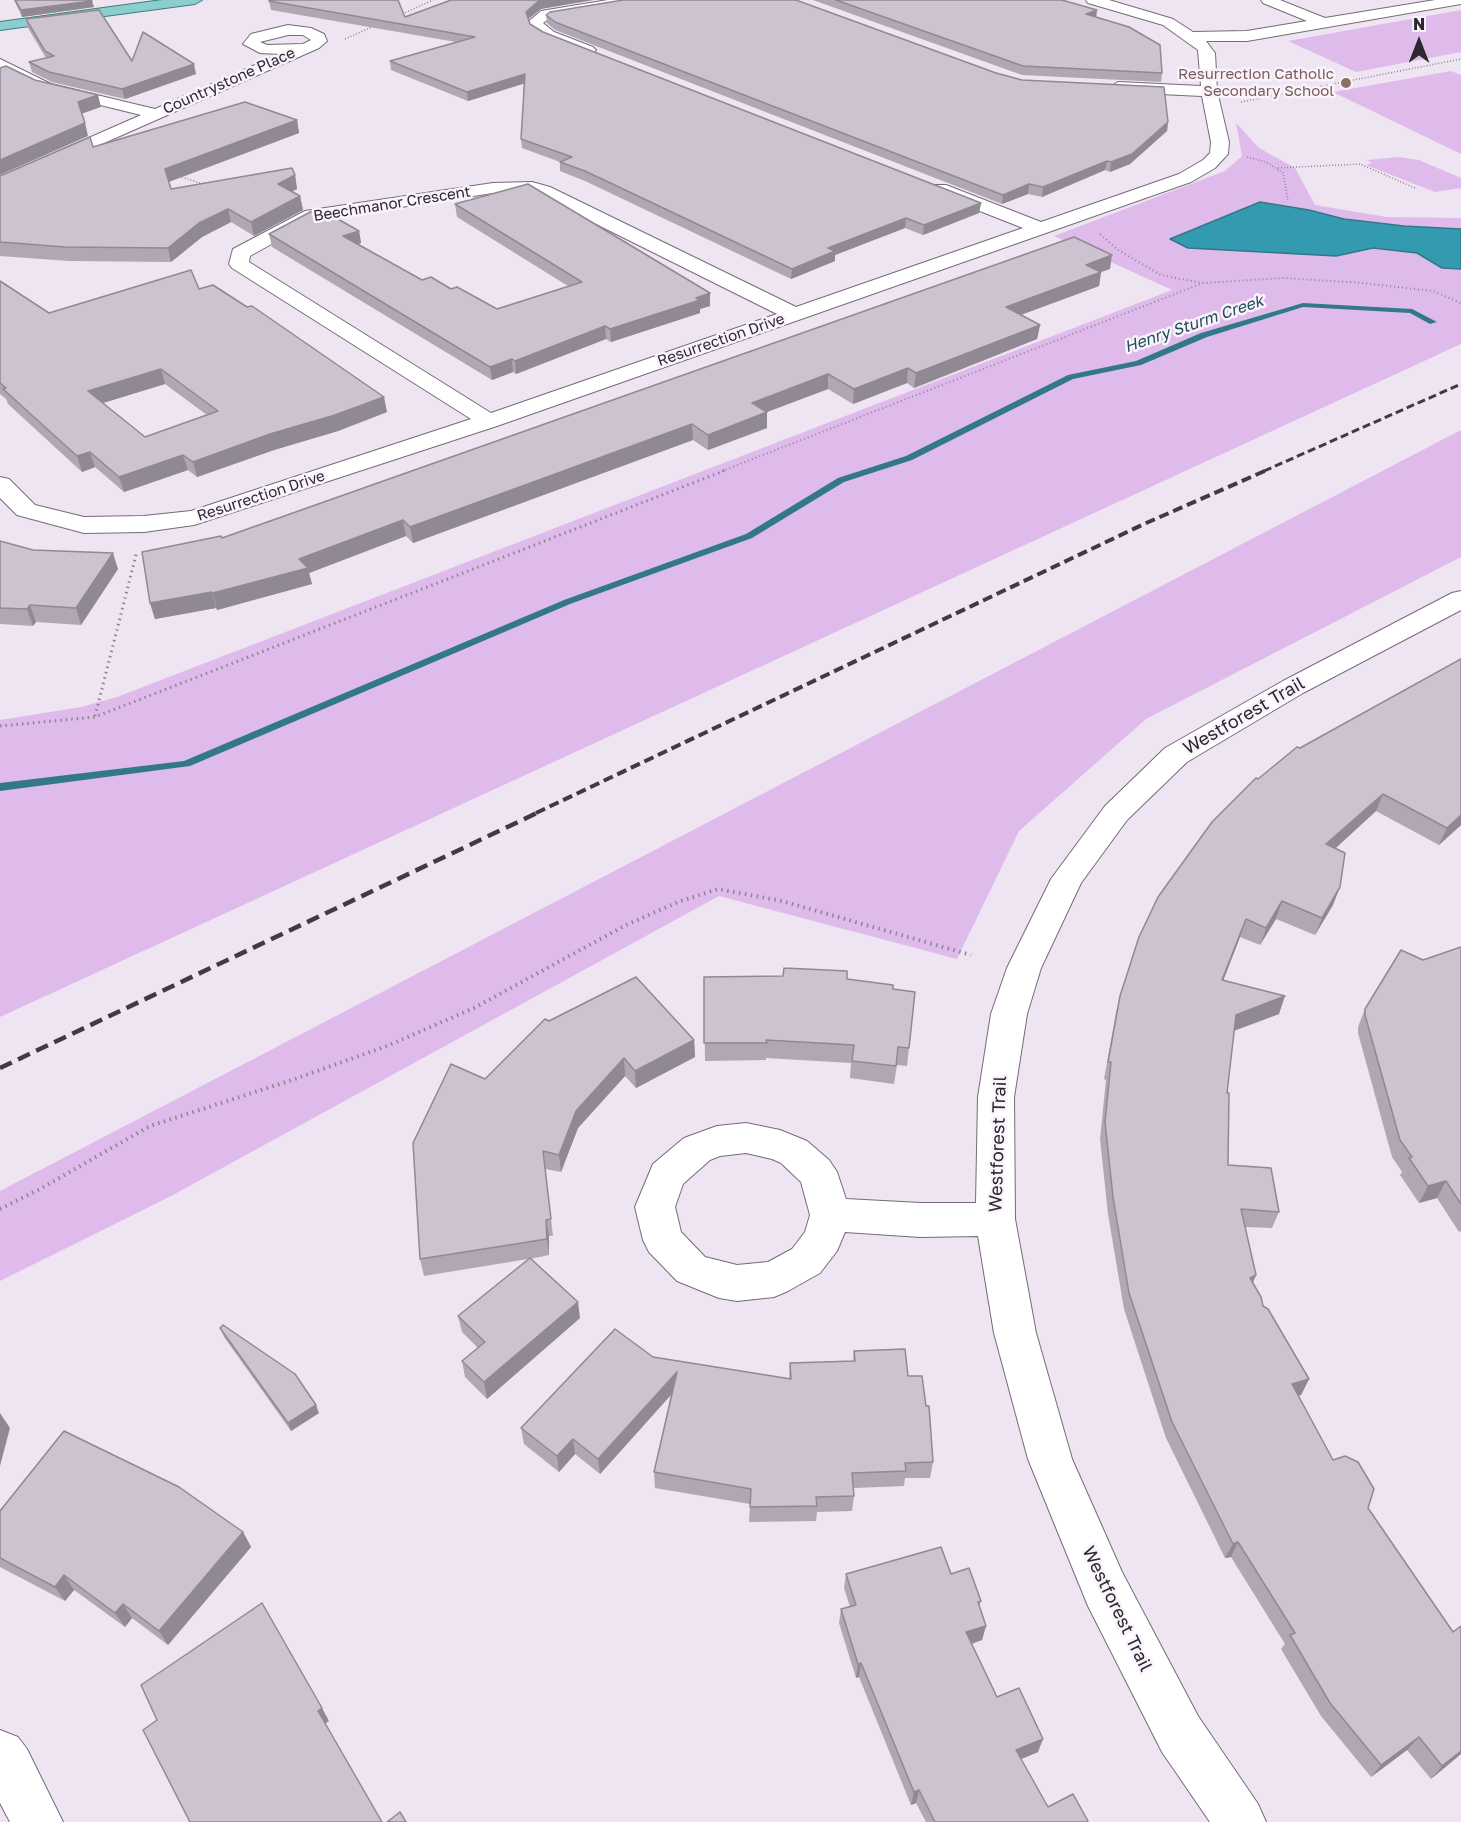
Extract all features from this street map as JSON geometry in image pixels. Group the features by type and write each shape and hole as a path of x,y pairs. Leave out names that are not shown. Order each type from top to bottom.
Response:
{"main road":[{"path":"0,26 195,0"}],"street":[{"path":"605,57 549,35 538,28 536,22 546,14 636,0"},
{"name":"Resurrection Drive","path":"0,484 26,510 84,525 144,524 194,518 243,504 489,421 1185,178 1209,164 1219,154 1220,142 1209,91 1207,53 1204,47 1168,22 1093,0"},
{"path":"1268,0 1323,23"},
{"path":"1192,37 1247,36 1461,0"},
{"name":"Countrystone Place","path":"0,184 303,49"},
{"path":"0,64 45,87 155,114"},
{"path":"1105,87 1209,91"},
{"path":"927,184 1039,228"},
{"name":"Beechmanor Crescent","path":"489,421 247,270 239,264 240,253 312,215 493,188 532,187 544,190 794,314"},
{"name":"Westforest Trail","path":"1240,1822 1180,1734 1115,1610 1050,1459 1015,1333 995,1219 996,1097 1009,1014 1032,951 1067,879 1109,823 1176,755 1293,687 1461,599"},
{"path":"746,1138 787,1149 814,1170 823,1183 830,1215 823,1239 807,1261 774,1279 737,1283 719,1280 691,1269 663,1240 656,1207 667,1175 697,1149 717,1141 746,1138"},
{"path":"830,1215 920,1220 995,1219"},
{"path":"0,1755 9,1767 38,1822"}],"path":[{"path":"393,18 433,0"},
{"path":"342,40 383,22"},
{"path":"1239,102 1461,59"},
{"path":"1246,157 1278,168 1360,164 1415,188"},
{"path":"1278,168 1283,173 1288,201"},
{"path":"180,176 212,187"},
{"path":"1072,217 1092,228 1118,250 1161,275 1203,284"},
{"path":"0,726 95,717 1203,284 1241,279 1282,278 1433,291 1461,303"},
{"path":"1453,298 1461,298"},
{"path":"95,717 138,546"},
{"path":"0,1209 40,1189 150,1126 289,1081 387,1046 474,1008 626,925 678,902 718,889 827,913 971,955"}],"shaded area":[{"path":"1461,10 1461,52 1356,72 1288,41"},
{"path":"1451,71 1461,75 1461,154 1333,92"},
{"path":"1236,123 1259,148 1295,168 1315,205 1387,217 1461,218 1461,344 0,1017 0,720 81,707 117,697 1172,290 1054,236 1225,171 1242,156"},
{"path":"1398,157 1419,160 1461,178 1461,188 1435,192 1366,165 1372,163 1367,160"},
{"path":"1461,430 1461,557 1146,719 1019,831 957,959 719,896 171,1196 0,1281 0,1191"}],"water":[{"path":"1260,202 1309,210 1344,219 1404,226 1461,229 1461,269 1442,268 1417,253 1373,248 1336,256 1188,248 1170,239"}],"building":[{"path":"15,0 91,0 92,1 21,10"},
{"path":"269,0 398,0 405,17 451,0 540,0 526,12 530,24 543,32 981,203 924,225 906,218 828,248 835,251 792,269 585,171 560,162 572,157 521,139 525,74 467,92 390,61 475,37"},
{"path":"623,0 796,0 996,73 1022,80 1164,87 1168,122 1132,154 1111,162 1107,161 1043,187 1029,184 1003,195 555,22 546,15 550,12"},
{"path":"836,0 1062,0 1097,10 1086,14 1129,27 1160,45 1162,73 1023,66"},
{"path":"99,10 132,61 143,32 194,64 122,89 49,72 29,62 54,56 45,51 26,19"},
{"path":"6,66 35,80 98,95 78,102 85,123 0,160 0,68"},
{"path":"245,102 297,120 165,169 171,189 292,168 295,175 278,184 300,196 251,222 228,209 199,223 168,248 65,247 0,242 0,176 90,137 93,147"},
{"path":"528,184 710,293 696,298 700,300 610,329 605,326 515,361 512,359 490,367 269,234 320,209 359,231 343,236 422,280 431,277 451,289 457,287 497,309 582,282 455,204"},
{"path":"1074,237 1112,255 1086,265 1101,272 1006,307 1040,325 916,373 908,368 854,389 828,374 752,403 767,412 708,435 692,424 410,527 403,520 299,559 308,568 213,593 150,603 142,552 221,536 222,538"},
{"path":"191,270 199,289 213,285 247,307 252,306 384,397 193,462 183,455 119,477 90,452 77,456 3,389 6,388 0,383 0,281 49,313","holes":["161,369 218,411 145,437 88,391"]},
{"path":"0,541 33,550 113,553 76,608 30,605 27,609 0,608"},
{"path":"1461,659 1461,815 1447,828 1383,794 1326,844 1345,853 1340,887 1322,918 1282,901 1266,928 1246,919 1222,980 1285,996 1236,1015 1227,1093 1229,1093 1228,1165 1271,1168 1279,1212 1241,1209 1256,1275 1250,1278 1261,1297 1263,1306 1268,1309 1309,1379 1292,1384 1333,1460 1345,1456 1358,1462 1374,1489 1368,1508 1453,1632 1461,1626 1461,1751 1442,1766 1419,1737 1381,1765 1330,1703 1290,1635 1295,1633 1238,1542 1233,1544 1172,1422 1129,1293 1113,1197 1105,1122 1111,1062 1108,1062 1120,996 1139,937 1158,897 1212,822 1256,778 1258,779 1297,747 1300,748"},
{"path":"1461,947 1461,1204 1446,1181 1428,1186 1400,1140 1365,1009 1401,950 1423,960"},
{"path":"784,968 847,971 847,979 893,985 893,989 915,992 909,1048 898,1047 896,1066 852,1061 854,1045 766,1040 767,1043 704,1043 704,977 783,976"},
{"path":"636,977 694,1040 635,1071 624,1058 576,1111 559,1155 543,1151 551,1219 546,1220 547,1239 420,1259 413,1143 451,1064 485,1079 545,1019 549,1021"},
{"path":"530,1258 578,1302 484,1382 462,1361 485,1342 458,1316"},
{"path":"223,1325 295,1374 316,1405 288,1423 220,1328"},
{"path":"615,1329 653,1357 791,1379 790,1363 855,1361 854,1351 905,1349 908,1376 922,1376 926,1406 929,1406 933,1462 905,1463 906,1471 852,1473 854,1496 816,1497 817,1506 750,1507 751,1489 654,1472 677,1372 598,1459 573,1439 557,1456 521,1428"},
{"path":"64,1431 179,1487 243,1532 159,1631 123,1604 115,1613 64,1575 55,1587 0,1558 0,1511"},
{"path":"941,1547 951,1574 969,1568 981,1601 978,1602 986,1626 966,1632 997,1697 1019,1688 1043,1739 1016,1750 1048,1807 1073,1794 1088,1821 935,1822 919,1790 914,1792 861,1663 858,1664 841,1609 856,1605 846,1574"},
{"path":"262,1603 322,1708 318,1711 382,1822 190,1822 143,1730 157,1720 141,1685"},
{"path":"400,1812 406,1822 387,1822"}],"waterway":[{"name":"Henry Sturm Creek","path":"0,787 186,764 567,602 749,536 841,480 909,458 1071,377 1138,363 1204,335 1303,305 1412,311 1433,322"}],"railway":[{"path":"1264,471 1461,384"},
{"path":"536,813 1144,524 1267,470"},
{"path":"0,1068 539,812"}],"place":[{"name":"Resurrection Catholic Secondary School","path":"1346,83"}]}
